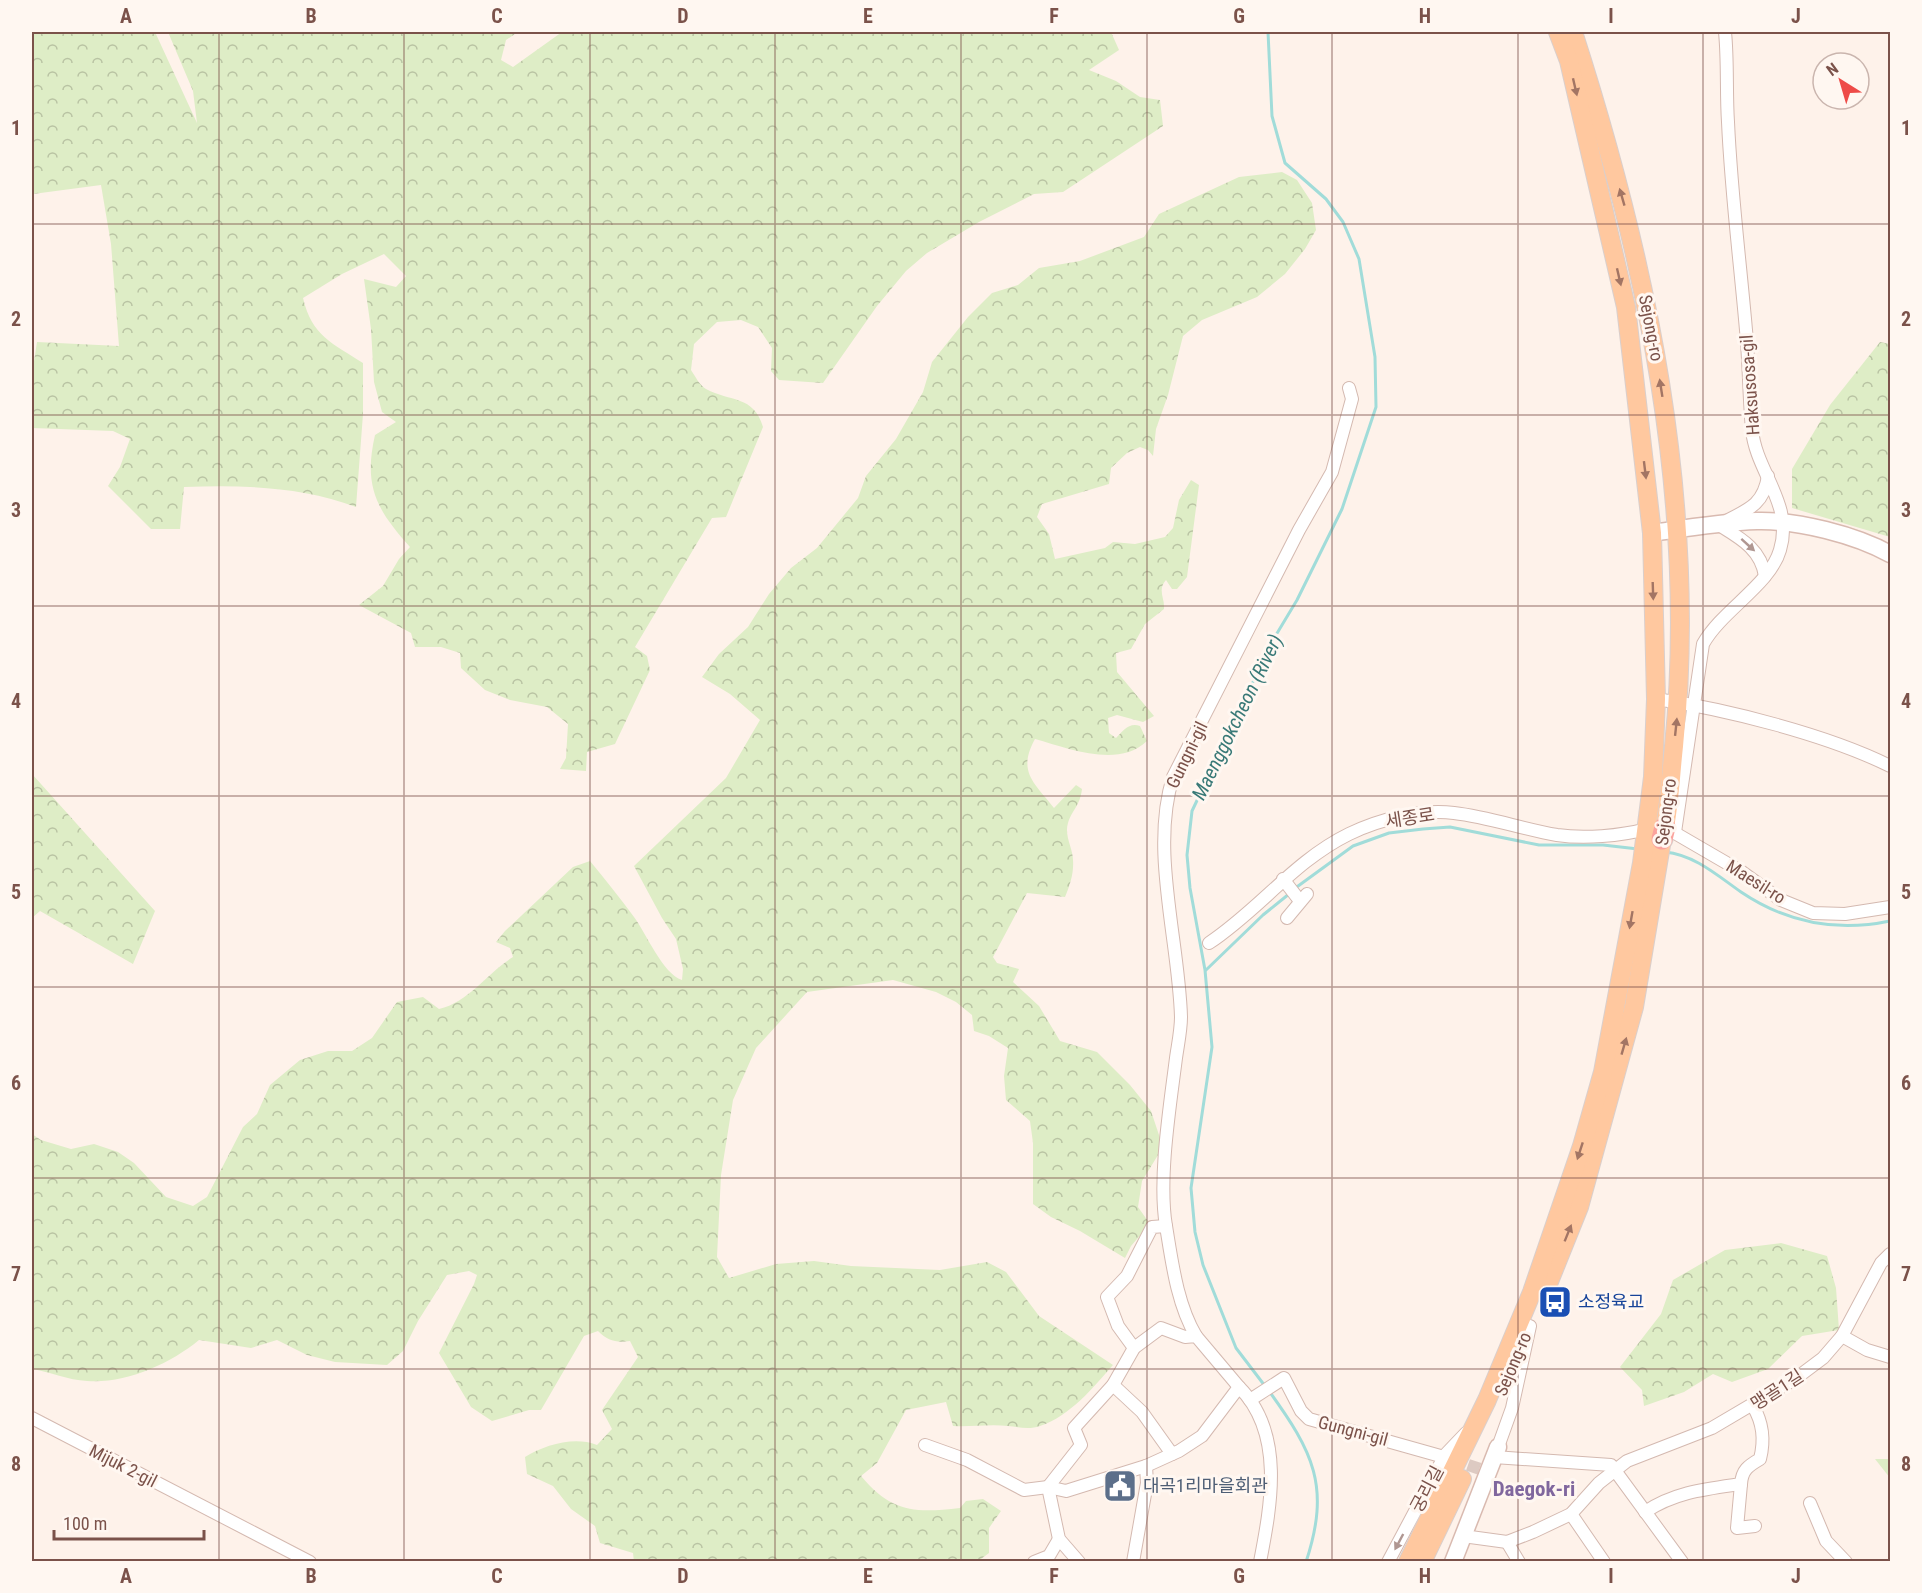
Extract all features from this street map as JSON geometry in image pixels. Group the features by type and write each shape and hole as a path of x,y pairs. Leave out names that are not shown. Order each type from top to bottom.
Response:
{"main road":[{"name":"Sejong-ro","path":"1558,32 1569,61 1626,307 1652,533 1656,699 1653,777 1659,834"},
{"name":"Sejong-ro","path":"1408,1562 1475,1424 1532,1292 1581,1146 1604,1072 1659,834 1686,703 1677,529 1666,420 1654,339 1630,224 1573,32"},
{"path":"1652,533 1756,521 1783,522 1848,536 1890,554"},
{"name":"Sejong-ro","path":"1422,1562 1478,1447 1579,1207 1635,1007 1651,862"},
{"path":"1453,1562 1496,1452"}],"street":[{"name":"Haksusosa-gil","path":"1686,703 1703,644 1713,627 1765,576 1780,552 1783,522 1779,500 1760,462 1752,432 1748,344 1728,122 1725,32"},
{"name":"Gungni-gil","path":"1260,1562 1273,1475 1270,1452 1250,1400 1196,1336 1189,1323 1177,1283 1163,1209 1181,1019 1167,889 1165,825 1167,795 1173,777 1238,649 1332,472 1352,399 1349,388"},
{"path":"1765,576 1758,555 1747,542 1719,525 1758,501 1766,491 1768,475"},
{"path":"1656,699 1686,703 1792,731 1868,755 1890,766"},
{"name":"세종로","path":"1209,943 1231,929 1283,879 1348,834 1383,820 1420,814 1454,813 1560,835 1659,834"},
{"name":"Maesil-ro","path":"1659,834 1742,872 1781,900 1813,913 1845,915 1890,907"},
{"path":"1283,879 1303,897 1287,918"},
{"path":"1134,1348 1118,1326 1107,1297 1127,1276 1152,1227 1166,1226"},
{"name":"맹골1길","path":"1571,1514 1599,1483 1627,1461 1712,1428 1753,1406 1823,1358 1842,1335 1881,1263 1890,1254"},
{"path":"1530,1326 1512,1408 1496,1452 1548,1462 1605,1463 1616,1471 1682,1562"},
{"path":"1048,1487 1081,1445 1074,1428 1113,1384 1134,1348 1161,1328 1185,1337 1196,1336"},
{"path":"1842,1335 1867,1350 1890,1357"},
{"name":"Gungni-gil","path":"1250,1400 1284,1378 1301,1411 1309,1419 1444,1457"},
{"path":"1113,1384 1142,1412 1172,1454"},
{"path":"925,1445 968,1460 1024,1490 1048,1487 1065,1491 1146,1466 1172,1454 1202,1436 1239,1387"},
{"path":"1753,1406 1760,1418 1763,1448 1760,1459 1746,1468 1742,1475 1737,1528 1755,1526"},
{"name":"Mijuk 2-gil","path":"32,1418 310,1562"},
{"name":"궁리길","path":"1388,1562 1444,1457 1475,1424"},
{"path":"1133,1562 1147,1483 1146,1466"},
{"path":"1645,1512 1661,1501 1689,1491 1741,1484"},
{"path":"1048,1487 1059,1539 1079,1562"},
{"path":"1810,1503 1826,1541 1846,1562"},
{"path":"1463,1536 1507,1542 1571,1514 1605,1562"},
{"path":"1034,1562 1049,1556 1059,1539"},
{"path":"1507,1542 1520,1562"}],"green space":[{"path":"32,32 155,32 197,123 193,91 168,32 518,32 506,40 501,60 513,67 562,32 1111,32 1119,50 1089,70 1116,81 1140,97 1160,100 1163,126 1063,192 1034,194 979,222 927,253 906,271 877,306 823,383 779,380 771,371 772,348 758,327 741,320 717,322 694,344 691,370 700,383 706,389 747,404 754,409 763,427 726,517 712,518 635,647 647,656 650,670 615,744 587,752 586,771 560,769 566,758 568,724 547,707 510,700 485,690 461,668 460,653 441,647 415,647 411,633 359,605 383,586 399,559 410,547 381,509 372,484 371,469 375,435 396,422 382,412 374,382 371,329 364,279 396,287 406,276 384,254 342,274 303,298 307,311 318,330 333,344 363,363 363,414 356,507 314,495 271,488 184,487 180,529 151,529 108,486 120,467 130,439 113,431 32,428 32,374 37,342 119,346 111,244 101,185 33,194"},
{"path":"1282,172 1297,180 1312,203 1316,230 1305,249 1285,274 1257,297 1202,320 1183,336 1168,395 1156,429 1153,456 1148,450 1140,447 1127,453 1111,468 1109,484 1042,504 1037,517 1049,534 1055,559 1105,548 1113,542 1135,544 1165,537 1173,528 1179,500 1191,480 1199,485 1187,577 1177,589 1172,589 1166,580 1162,587 1164,609 1145,624 1131,649 1116,653 1117,672 1154,716 1143,722 1117,715 1108,718 1109,733 1116,738 1126,728 1136,725 1140,726 1147,741 1122,754 1108,755 1077,751 1035,739 1028,760 1030,776 1054,808 1076,785 1082,789 1080,800 1067,828 1073,855 1072,874 1065,897 1027,893 993,957 997,963 1019,969 1013,982 1039,1006 1060,1041 1097,1052 1130,1085 1151,1111 1163,1147 1142,1181 1138,1207 1150,1224 1131,1246 1125,1258 1080,1231 1051,1217 1033,1204 1033,1143 1030,1121 1006,1100 1004,1076 1008,1048 989,1036 974,1031 972,1015 956,1002 936,992 893,980 807,992 756,1048 733,1100 721,1175 717,1257 729,1278 776,1264 814,1261 851,1266 940,1270 987,1262 1006,1272 1039,1316 1113,1365 1071,1408 1051,1421 1036,1427 953,1426 946,1402 906,1410 877,1463 861,1476 883,1497 905,1508 930,1510 960,1508 966,1501 983,1499 1001,1511 989,1528 989,1553 977,1562 634,1562 633,1553 600,1543 595,1526 571,1509 553,1486 527,1474 525,1457 560,1443 579,1441 597,1445 612,1429 602,1410 638,1357 630,1341 612,1340 598,1331 584,1336 541,1410 529,1410 492,1421 471,1407 439,1353 474,1284 477,1275 469,1271 447,1275 418,1321 403,1351 387,1365 335,1362 307,1355 277,1340 251,1348 199,1340 161,1364 131,1376 116,1379 80,1380 32,1369 32,1134 41,1140 71,1149 94,1144 118,1152 134,1163 166,1197 193,1206 207,1197 243,1127 257,1114 270,1085 300,1060 328,1051 352,1051 372,1038 397,1002 423,997 439,1009 469,994 513,957 510,948 496,942 505,931 573,867 590,861 634,917 668,970 682,980 683,969 676,939 634,866 726,778 760,720 730,694 702,677 719,654 748,627 769,594 791,568 817,548 858,498 866,476 896,439 923,392 932,362 968,317 992,293 1018,285 1039,268 1080,261 1144,237 1159,214 1239,177"},
{"path":"1880,342 1890,344 1890,537 1792,508 1792,469 1830,405"},
{"path":"32,774 155,911 133,964 40,911 32,918"},
{"path":"1781,1243 1827,1256 1836,1288 1839,1330 1802,1336 1768,1369 1732,1382 1713,1374 1684,1392 1644,1406 1642,1390 1620,1367 1661,1314 1673,1280 1725,1250"},
{"path":"1875,1459 1890,1459 1890,1478"}],"waterway":[{"name":"Maenggokcheon (River)","path":"1265,1386 1236,1348 1203,1265 1195,1232 1191,1188 1212,1047 1205,970 1190,888 1187,855 1192,811 1273,640 1297,600 1342,509 1376,407 1375,357 1359,259 1343,222 1326,199 1285,163 1272,116 1268,32"},
{"path":"1294,889 1353,846 1389,833 1423,829 1450,827 1539,845 1603,845 1638,849"},
{"path":"1665,852 1696,862 1758,903 1795,918 1832,925 1890,921"},
{"path":"1206,970 1263,915 1289,894"},
{"name":"Maenggokcheon (River)","path":"1269,1391 1297,1433 1307,1452 1313,1471 1317,1491 1317,1512 1306,1562"}],"tunnel":[{"path":"1451,1459 1489,1472"}],"place":[{"name":"소정육교","path":"1555,1302"},
{"name":"대곡1리마을회관","path":"1120,1486"}],"district":[{"name":"Daegok-ri","path":"1534,1489"}]}
